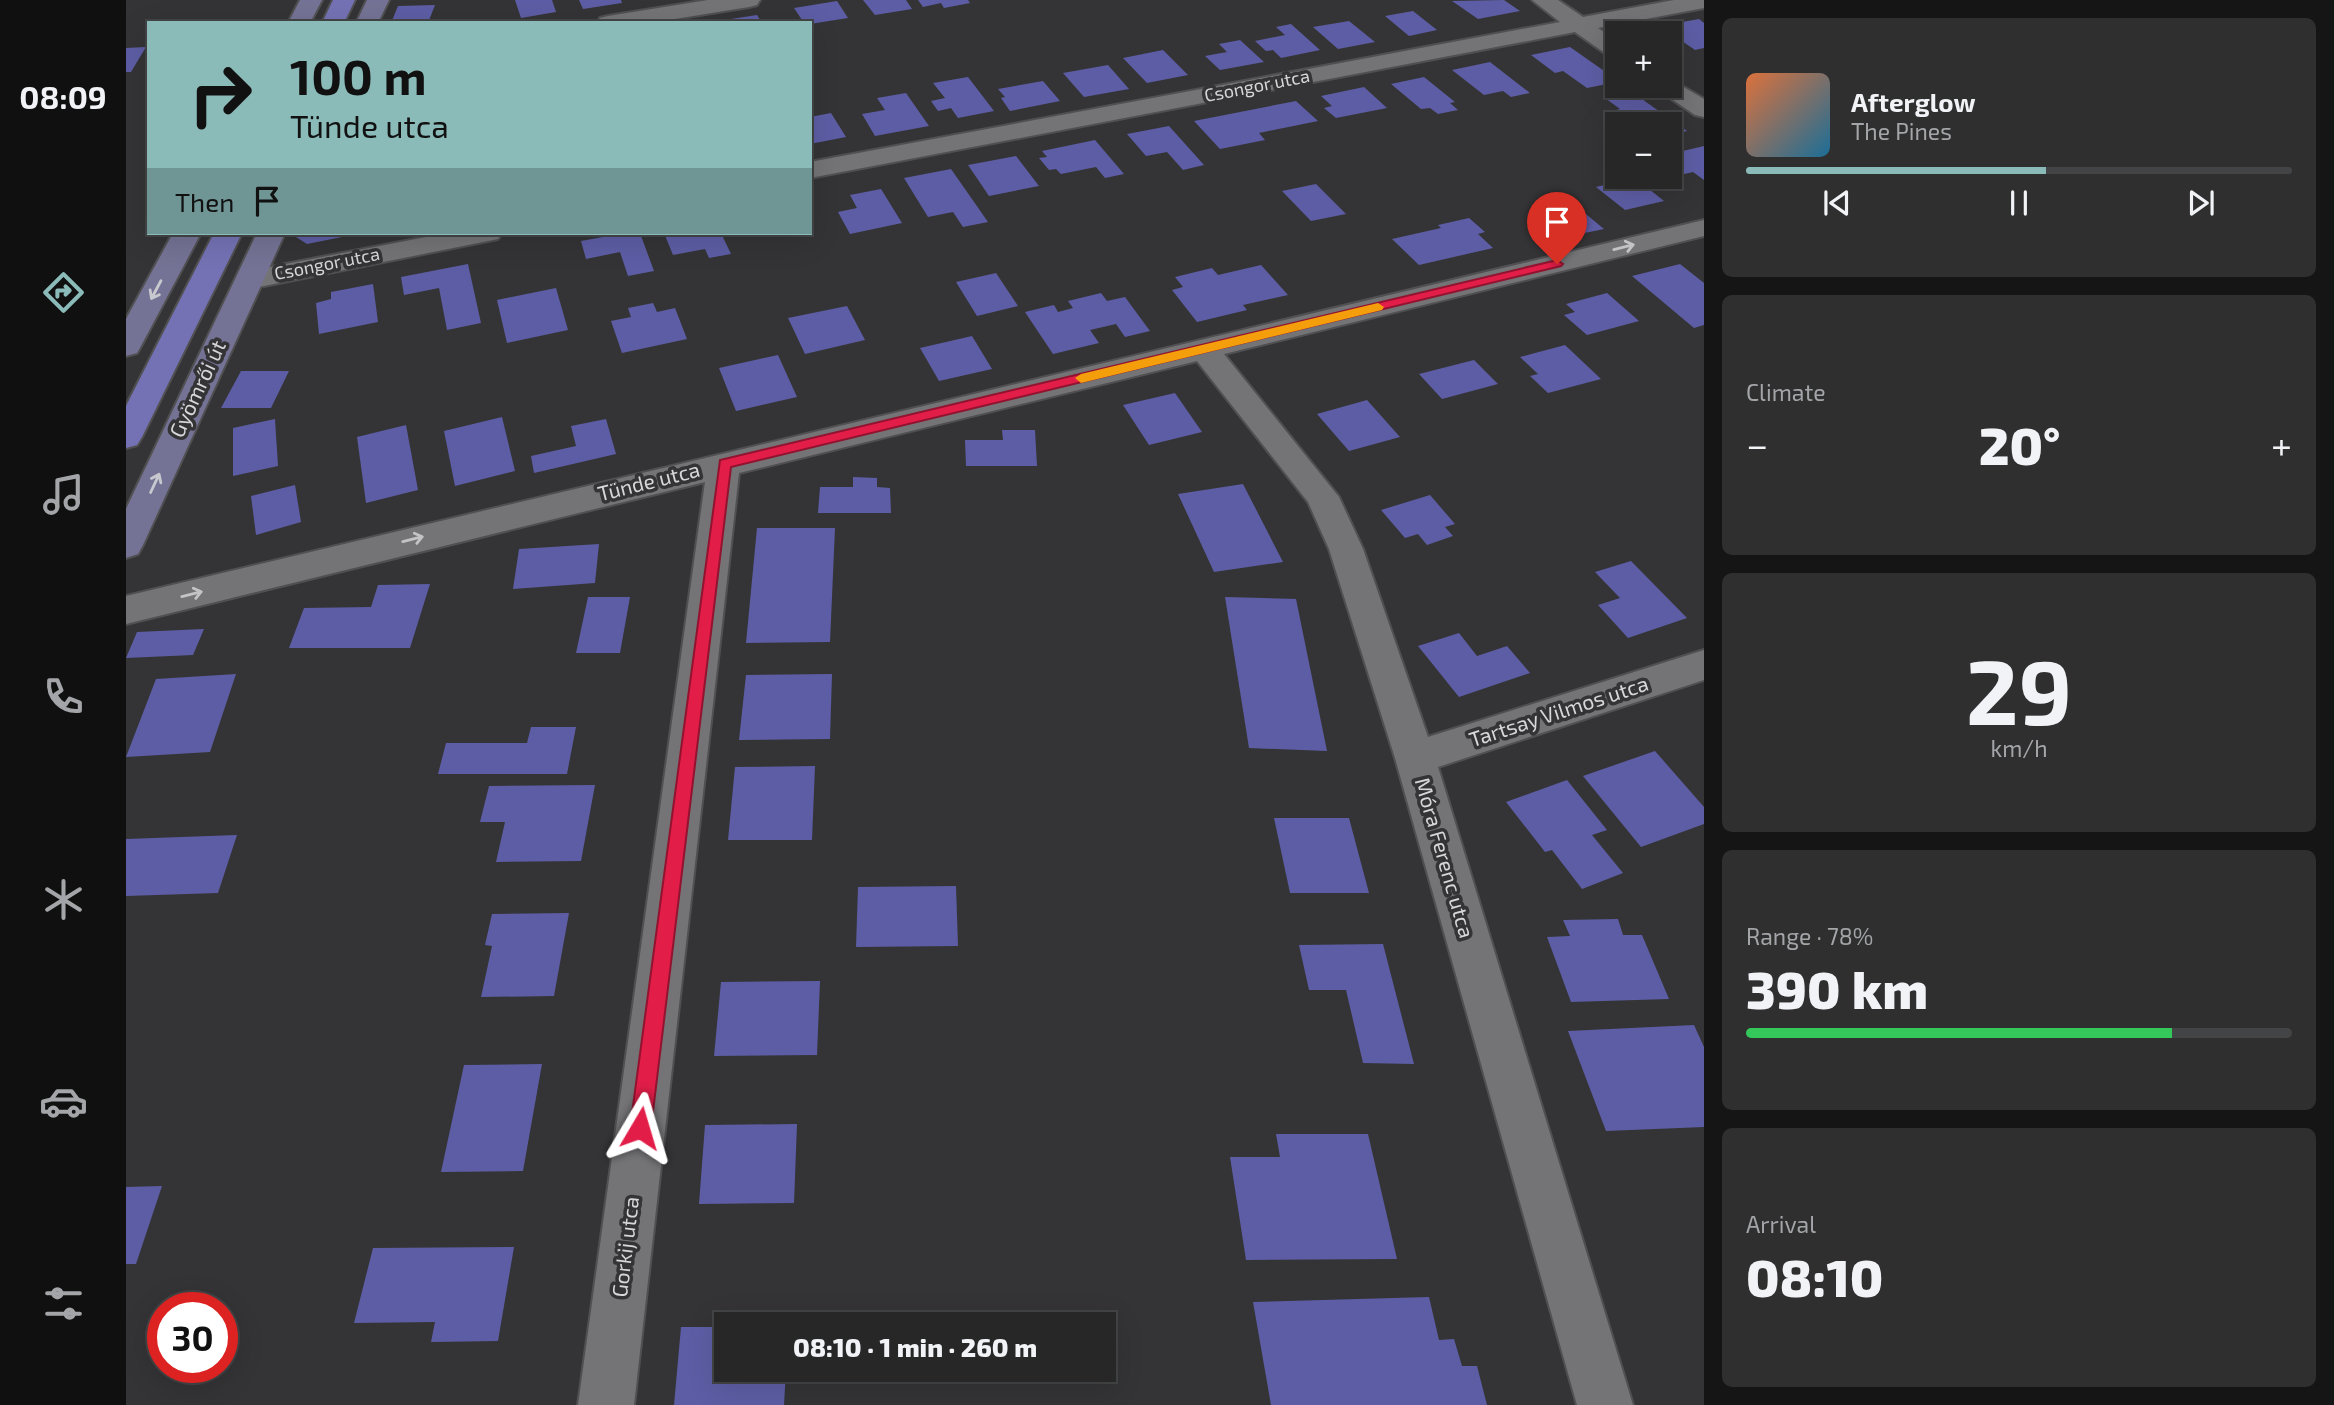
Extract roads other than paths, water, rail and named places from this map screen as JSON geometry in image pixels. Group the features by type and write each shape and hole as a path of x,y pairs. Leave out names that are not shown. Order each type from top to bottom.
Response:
{"main road":[{"path":"334,21 344,0"},
{"path":"126,437 227,235"}],"street":[{"path":"300,21 311,0"},
{"path":"368,21 378,0"},
{"path":"620,21 749,0"},
{"path":"1543,0 1605,43"},
{"name":"Csongor utca","path":"812,170 1704,1"},
{"path":"1682,95 1704,110"},
{"name":"Tünde utca","path":"126,610 724,463 1704,228"},
{"path":"126,346 186,235"},
{"name":"Gyömrői út","path":"126,545 270,235"},
{"name":"Csongor utca","path":"249,280 478,235"},
{"name":"Móra Ferenc utca","path":"1204,349 1322,497 1346,549 1415,758 1605,1405"},
{"name":"Gorkij utca","path":"606,1405 724,463"},
{"name":"Tartsay Vilmos utca","path":"1415,758 1704,665"}]}
